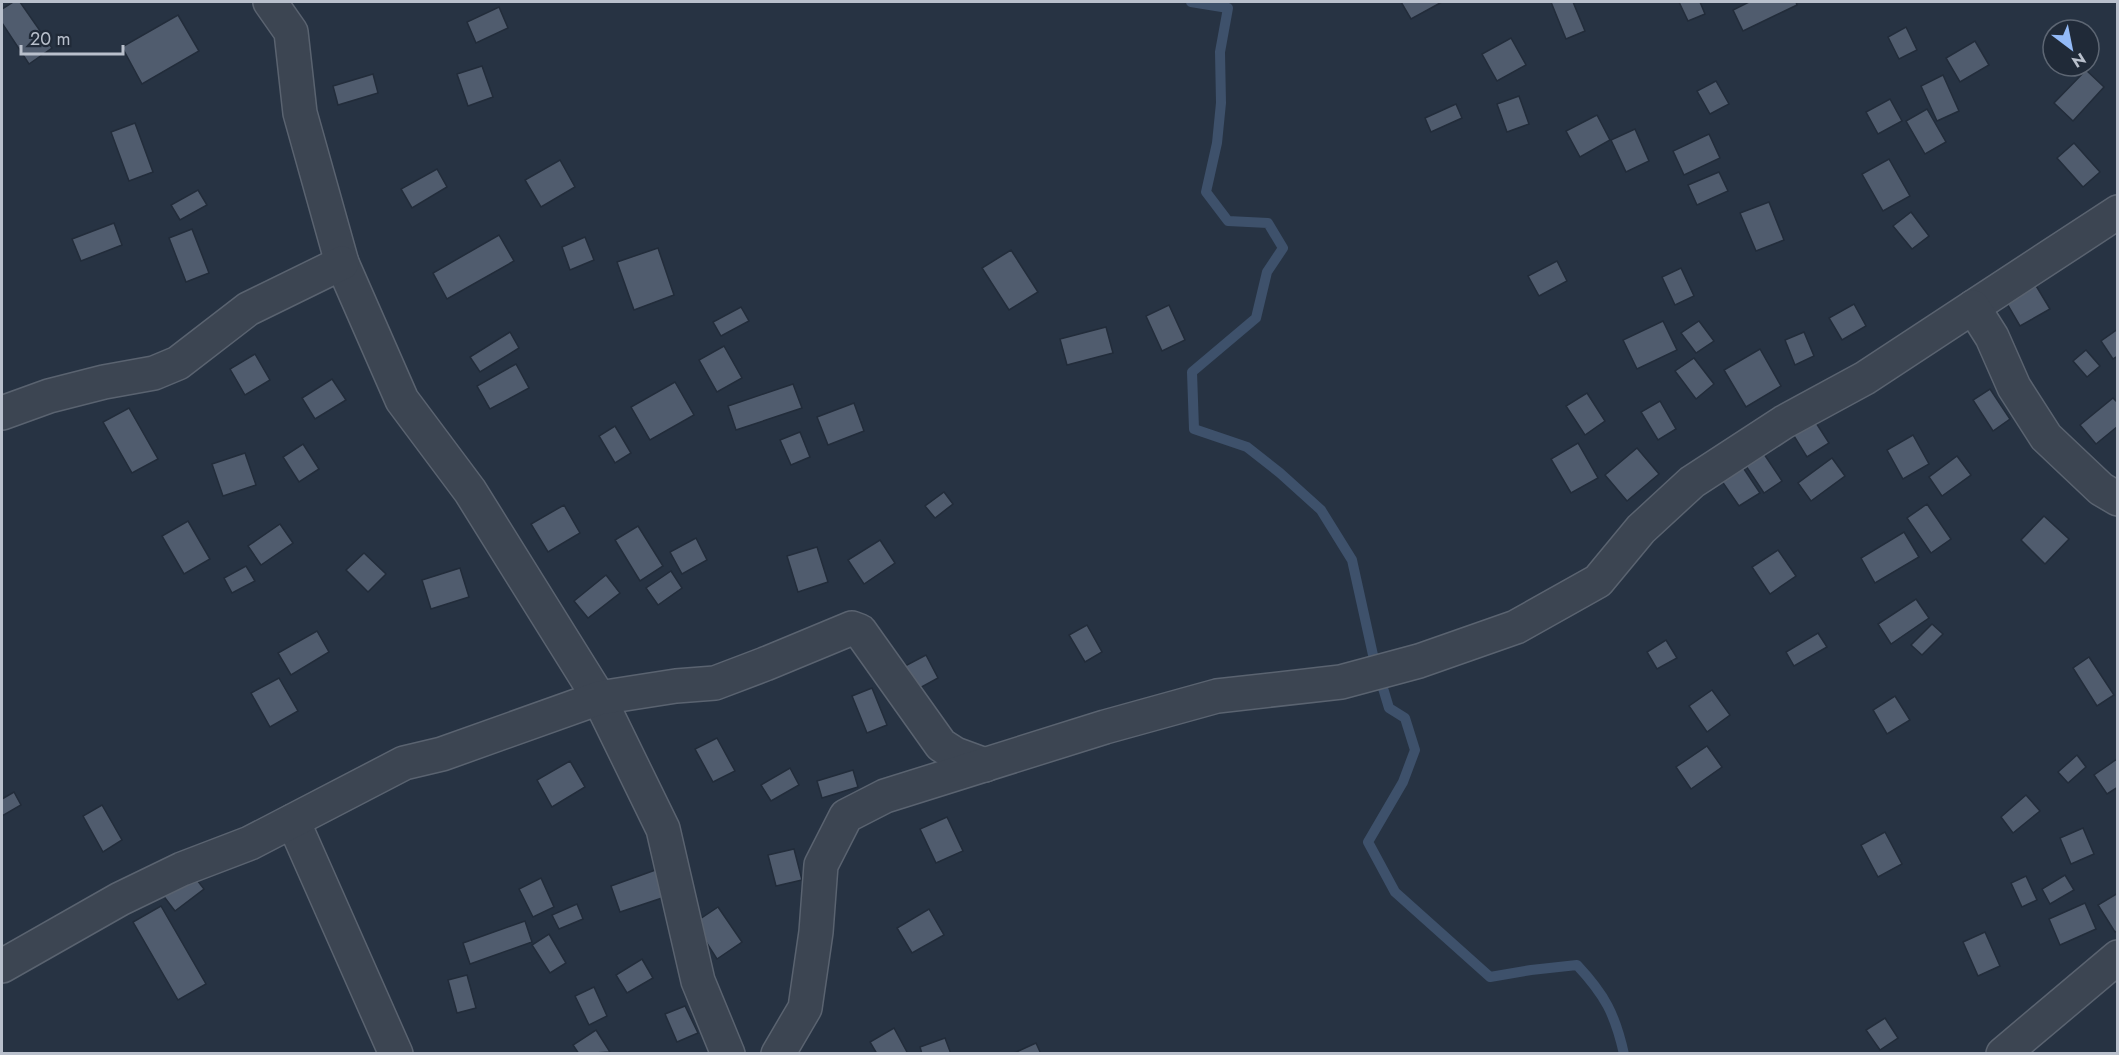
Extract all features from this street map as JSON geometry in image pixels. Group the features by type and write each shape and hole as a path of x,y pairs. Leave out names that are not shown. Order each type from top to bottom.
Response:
{"street":[{"path":"270,2 291,32 300,112 342,263 402,400 470,491 599,698 663,829 698,981 728,1053"},
{"path":"778,1053 805,1008 816,932 821,865 846,816 885,796 1105,727 1217,696 1341,682 1419,661 1516,627 1599,581 1641,529 1692,482 1784,422 1865,378 2118,212"},
{"path":"2,413 48,396 154,373 178,363 248,309 342,263"},
{"path":"1973,308 1992,337 2014,387 2046,437 2101,489 2118,499"},
{"path":"2,966 120,899 182,869 250,843 404,763 442,754 599,698 676,686 716,683 852,627 860,631 941,745 955,754 985,765"},
{"path":"294,820 396,1053"},
{"path":"2003,1053 2118,957"}],"building":[{"path":"13,2 20,2 52,48 29,64 2,23 2,9"},
{"path":"1401,2 1442,2 1411,19"},
{"path":"1551,2 1573,2 1585,31 1566,39"},
{"path":"1679,2 1700,2 1705,14 1688,21"},
{"path":"1749,2 1796,2 1797,5 1743,31 1733,10"},
{"path":"499,7 508,28 476,43 467,22"},
{"path":"178,15 199,51 142,84 122,47"},
{"path":"1906,27 1917,50 1899,59 1888,37"},
{"path":"1511,38 1526,65 1497,81 1482,54"},
{"path":"1975,41 1989,65 1960,82 1946,58"},
{"path":"482,66 493,97 468,106 457,74"},
{"path":"373,74 378,93 338,105 333,86"},
{"path":"1943,75 1959,111 1937,121 1921,86"},
{"path":"2078,78 2094,78 2104,87 2073,121 2054,103"},
{"path":"1716,81 1729,104 1710,114 1697,91"},
{"path":"1519,96 1529,124 1507,132 1497,104"},
{"path":"1890,99 1902,121 1878,134 1866,112"},
{"path":"1456,104 1462,118 1431,132 1425,118"},
{"path":"1927,109 1946,142 1925,154 1906,121"},
{"path":"1597,115 1610,140 1580,157 1566,131"},
{"path":"135,123 153,172 129,181 111,132"},
{"path":"1635,129 1649,161 1626,172 1611,140"},
{"path":"1709,134 1720,158 1684,175 1673,151"},
{"path":"2074,143 2100,172 2083,187 2057,158"},
{"path":"1889,159 1910,196 1883,211 1862,174"},
{"path":"560,160 575,187 541,207 525,180"},
{"path":"437,169 447,187 412,208 401,189"},
{"path":"1719,172 1728,191 1697,205 1688,185"},
{"path":"198,190 207,205 180,220 171,205"},
{"path":"1769,202 1784,240 1756,251 1740,213"},
{"path":"1911,212 1929,236 1912,249 1893,226"},
{"path":"114,223 122,245 81,261 72,239"},
{"path":"192,229 209,273 186,282 169,238"},
{"path":"499,235 514,261 447,299 433,273"},
{"path":"585,237 594,260 570,270 562,247"},
{"path":"658,248 674,295 634,310 617,262"},
{"path":"1011,250 1038,292 1009,310 982,268"},
{"path":"1557,261 1567,281 1539,296 1528,276"},
{"path":"1681,268 1694,296 1675,305 1662,277"},
{"path":"2035,284 2050,309 2020,326 2006,302"},
{"path":"1854,304 1866,326 1842,340 1829,318"},
{"path":"1169,305 1185,340 1162,351 1146,316"},
{"path":"741,307 749,321 721,336 713,322"},
{"path":"1663,321 1677,350 1637,369 1623,340"},
{"path":"1699,321 1714,341 1696,353 1681,333"},
{"path":"1106,327 1113,353 1067,365 1060,339"},
{"path":"2118,329 2118,356 2113,359 2101,341"},
{"path":"510,332 519,348 480,372 470,357"},
{"path":"1804,332 1814,356 1795,365 1785,340"},
{"path":"724,346 742,378 717,392 699,360"},
{"path":"1760,349 1781,386 1746,407 1724,370"},
{"path":"2086,350 2100,366 2087,377 2073,361"},
{"path":"255,354 270,380 245,395 230,369"},
{"path":"1694,358 1714,384 1696,399 1675,371"},
{"path":"516,364 529,388 490,409 477,386"},
{"path":"332,379 346,400 315,419 302,398"},
{"path":"675,382 694,415 650,440 631,407"},
{"path":"793,384 802,408 736,430 728,406"},
{"path":"1990,389 2010,419 1993,431 1973,400"},
{"path":"1587,393 1605,421 1585,435 1566,406"},
{"path":"2113,398 2118,403 2118,426 2096,444 2080,425"},
{"path":"1660,401 1676,429 1658,440 1641,412"},
{"path":"854,403 864,431 828,445 817,417"},
{"path":"129,408 158,459 132,473 103,422"},
{"path":"1811,415 1829,443 1807,457 1789,428"},
{"path":"615,426 631,453 615,463 599,436"},
{"path":"800,432 810,457 791,465 780,440"},
{"path":"1913,435 1929,464 1903,479 1887,450"},
{"path":"1578,443 1598,478 1571,493 1551,459"},
{"path":"303,444 319,469 299,482 283,457"},
{"path":"1637,448 1659,474 1627,501 1605,475"},
{"path":"245,453 256,485 223,496 212,464"},
{"path":"1764,454 1782,481 1764,493 1746,466"},
{"path":"1957,456 1971,475 1942,496 1929,477"},
{"path":"1832,458 1845,476 1811,501 1798,483"},
{"path":"1740,463 1760,493 1739,506 1719,477"},
{"path":"944,492 953,504 935,518 925,506"},
{"path":"1927,504 1951,539 1931,553 1907,518"},
{"path":"564,505 580,533 548,552 531,524"},
{"path":"2044,516 2069,539 2045,564 2021,540"},
{"path":"188,521 210,559 184,574 162,536"},
{"path":"280,524 293,543 261,565 248,546"},
{"path":"638,526 663,566 640,581 615,540"},
{"path":"1904,532 1919,557 1875,583 1861,558"},
{"path":"696,538 707,560 682,574 670,552"},
{"path":"880,540 895,563 864,584 848,560"},
{"path":"817,547 828,582 798,592 787,556"},
{"path":"1778,550 1796,576 1770,594 1752,567"},
{"path":"364,553 386,574 368,592 346,570"},
{"path":"246,566 255,581 232,593 224,578"},
{"path":"460,568 469,597 431,609 422,580"},
{"path":"671,571 682,588 658,605 646,588"},
{"path":"606,575 620,593 588,618 574,601"},
{"path":"1916,599 1929,618 1891,644 1878,624"},
{"path":"1932,624 1943,634 1922,655 1911,645"},
{"path":"1087,625 1102,652 1085,662 1069,635"},
{"path":"317,631 329,652 291,675 278,653"},
{"path":"1818,633 1827,647 1794,666 1786,652"},
{"path":"1666,640 1677,658 1657,669 1647,652"},
{"path":"926,655 938,678 918,689 905,666"},
{"path":"2089,657 2114,695 2097,706 2073,668"},
{"path":"279,678 298,711 270,727 251,693"},
{"path":"872,688 887,725 867,733 852,696"},
{"path":"1712,690 1730,715 1707,732 1689,706"},
{"path":"1895,696 1910,720 1887,734 1873,710"},
{"path":"717,738 735,771 713,782 695,749"},
{"path":"1707,746 1722,767 1691,789 1676,767"},
{"path":"2077,755 2086,767 2068,783 2058,772"},
{"path":"2117,759 2118,787 2107,794 2094,775"},
{"path":"570,761 585,787 552,807 537,780"},
{"path":"790,768 799,785 771,801 761,785"},
{"path":"853,770 858,787 822,798 817,781"},
{"path":"14,792 21,805 2,816 2,799"},
{"path":"2026,795 2040,811 2013,833 2001,817"},
{"path":"102,805 122,840 103,852 83,816"},
{"path":"947,817 963,851 936,863 920,829"},
{"path":"2083,828 2094,854 2071,864 2060,838"},
{"path":"1885,832 1902,864 1878,877 1861,845"},
{"path":"794,849 802,880 776,886 768,855"},
{"path":"661,868 671,895 620,912 611,886"},
{"path":"190,871 204,889 175,911 162,894"},
{"path":"2065,875 2074,890 2050,904 2042,889"},
{"path":"2026,876 2037,900 2022,907 2011,883"},
{"path":"541,878 554,907 533,917 519,889"},
{"path":"2118,893 2118,930 2115,932 2098,905"},
{"path":"2085,903 2096,929 2060,945 2049,919"},
{"path":"577,904 583,919 559,929 552,915"},
{"path":"161,906 206,984 178,1000 133,922"},
{"path":"718,907 742,942 717,959 694,923"},
{"path":"929,909 944,935 912,953 897,928"},
{"path":"525,921 532,942 470,964 463,943"},
{"path":"1985,932 2000,966 1978,976 1963,942"},
{"path":"549,934 566,963 550,973 532,945"},
{"path":"642,959 653,978 627,993 616,975"},
{"path":"467,975 476,1008 457,1013 448,980"},
{"path":"594,987 607,1016 589,1025 575,996"},
{"path":"685,1006 698,1033 677,1042 665,1014"},
{"path":"1885,1018 1898,1038 1880,1050 1866,1030"},
{"path":"894,1028 908,1054 877,1054 870,1042"},
{"path":"596,1030 610,1052 579,1054 573,1045"},
{"path":"945,1038 951,1054 922,1054 920,1047"},
{"path":"1036,1043 1041,1054 1012,1054"}],"waterway":[{"path":"1191,2 1228,8 1220,52 1221,103 1217,143 1206,192 1228,221 1268,223 1283,248 1267,272 1256,318 1192,372 1194,429 1247,447 1280,473 1321,510 1352,560 1373,655 1389,708 1405,718 1415,750 1403,782 1368,842 1395,892 1490,977 1577,965 1608,1006 1617,1027 1624,1054"}]}
